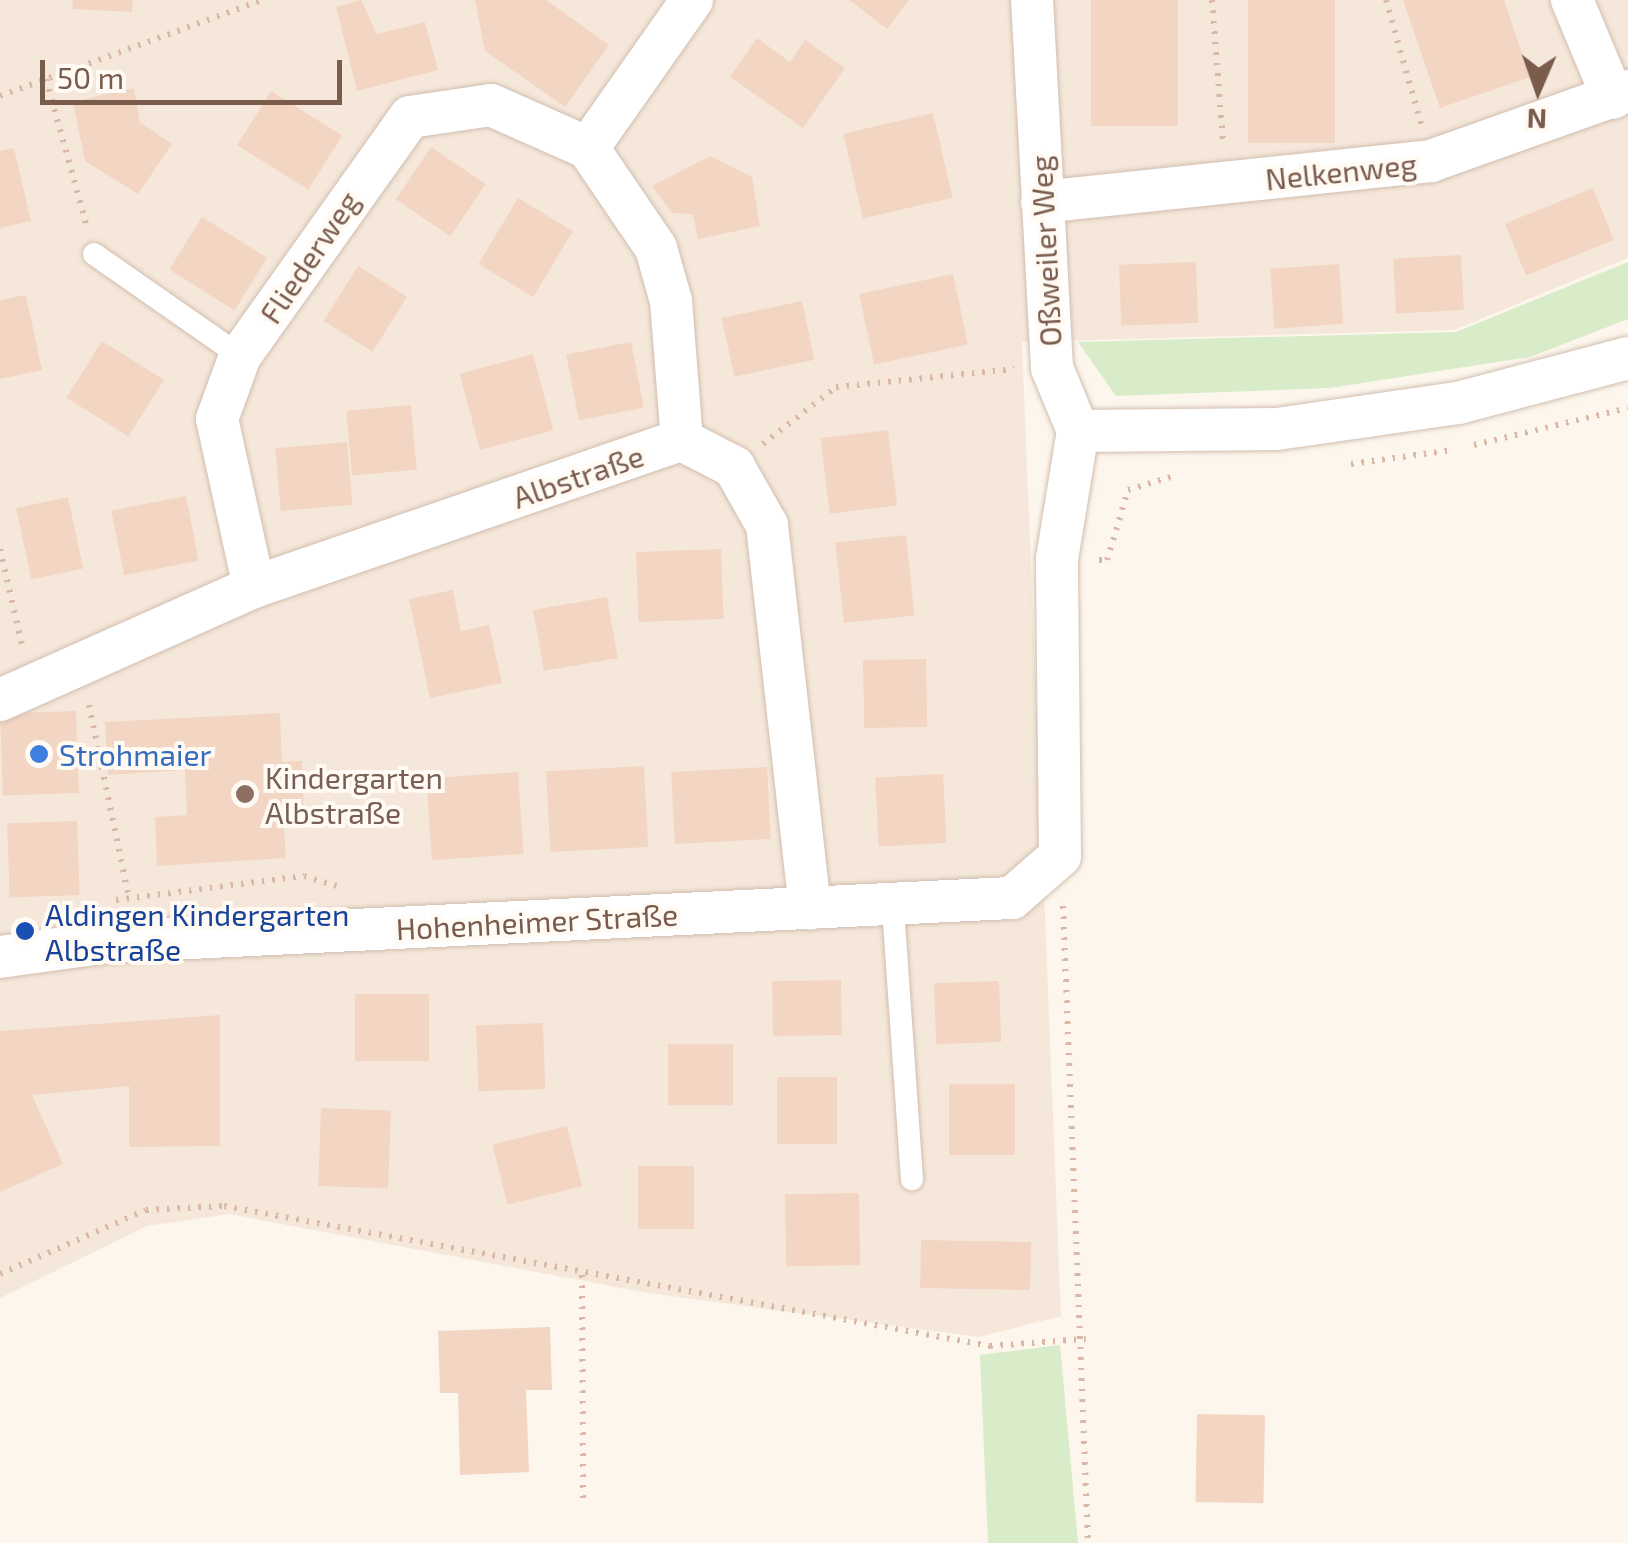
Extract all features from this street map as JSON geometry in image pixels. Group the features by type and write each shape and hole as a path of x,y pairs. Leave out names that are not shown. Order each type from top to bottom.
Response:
{"street":[{"path":"682,440 671,301 656,248 588,148 692,0"},
{"name":"Oßweiler Weg","path":"1032,0 1052,368 1078,431"},
{"path":"1572,0 1621,94"},
{"name":"Nelkenweg","path":"1042,202 1431,161 1621,94"},
{"name":"Fliederweg","path":"254,586 217,419 240,356 410,118 491,105 588,148"},
{"path":"1060,856 1058,559 1078,431 1277,429 1458,404 1628,358"},
{"name":"Albstraße","path":"16,695 254,586 682,440 734,467"},
{"path":"734,467 766,525 810,909"},
{"name":"Hohenheimer Straße","path":"0,957 108,942 893,908 1012,898 1060,856"}],"lane":[{"path":"94,254 240,356"},
{"path":"893,908 912,1179"}],"path":[{"path":"0,96 263,0"},
{"path":"1212,0 1227,184"},
{"path":"1386,0 1431,161"},
{"path":"46,79 94,254"},
{"path":"734,467 836,386 992,370"},
{"path":"1331,466 1574,426 1628,408"},
{"path":"1058,559 1107,560 1128,490 1154,476 1194,475"},
{"path":"0,549 16,695"},
{"path":"81,664 128,892 108,942"},
{"path":"1060,856 1086,1339 1088,1543"},
{"path":"0,1274 146,1210 224,1206 582,1275 990,1346 1086,1339"},
{"path":"582,1275 584,1504"}],"shaded area":[{"path":"0,0 1628,0 1628,258 1454,330 1022,342 1061,1316 979,1337 648,1293 229,1214 147,1226 0,1298"}],"green space":[{"path":"1628,262 1628,319 1530,357 1330,388 1116,396 1078,342 1456,332"},
{"path":"1060,1345 1078,1543 988,1543 980,1355"}],"building":[{"path":"73,0 133,0 132,12 72,9"},
{"path":"361,0 377,34 425,22 438,70 357,91 336,7"},
{"path":"475,0 546,0 609,45 565,107 485,51"},
{"path":"849,0 909,0 887,29"},
{"path":"1091,0 1178,0 1178,126 1091,126"},
{"path":"1248,0 1335,0 1335,143 1248,143"},
{"path":"1403,0 1504,0 1530,77 1440,108"},
{"path":"757,38 790,62 805,40 845,68 803,128 730,77"},
{"path":"134,88 140,122 172,144 138,194 85,161 73,102"},
{"path":"271,91 342,136 308,190 237,145"},
{"path":"933,113 953,198 863,218 843,134"},
{"path":"431,147 486,184 450,236 396,199"},
{"path":"14,148 31,221 0,228 0,151"},
{"path":"710,156 752,177 760,226 698,239 693,214 672,213 652,186"},
{"path":"1593,188 1614,240 1526,276 1505,224"},
{"path":"518,198 573,231 533,297 478,264"},
{"path":"202,217 267,258 234,310 169,270"},
{"path":"1461,255 1464,310 1396,313 1393,259"},
{"path":"1196,262 1198,323 1121,326 1119,265"},
{"path":"1339,264 1343,324 1274,329 1270,269"},
{"path":"358,266 407,297 373,352 324,321"},
{"path":"953,274 968,344 874,364 859,294"},
{"path":"26,295 42,370 0,379 0,300"},
{"path":"802,301 814,360 734,377 722,318"},
{"path":"102,341 164,380 128,437 66,398"},
{"path":"631,342 644,408 579,420 566,355"},
{"path":"533,354 553,430 480,450 460,374"},
{"path":"411,405 417,470 352,475 346,411"},
{"path":"888,430 897,505 830,514 821,438"},
{"path":"347,442 352,505 281,511 275,448"},
{"path":"186,496 199,561 124,575 111,511"},
{"path":"68,497 83,568 31,579 16,508"},
{"path":"906,535 914,616 844,623 835,542"},
{"path":"721,549 723,619 638,622 636,552"},
{"path":"453,590 461,631 489,625 502,683 430,698 409,599"},
{"path":"607,597 618,658 544,671 533,610"},
{"path":"926,659 927,727 864,728 863,660"},
{"name":"Strohmaier","path":"76,711 79,793 3,796 0,714"},
{"name":"Kindergarten Albstraße","path":"280,713 282,762 302,761 304,813 283,815 286,858 157,866 155,817 187,815 185,770 108,775 105,722"},
{"path":"644,766 648,847 550,852 546,771"},
{"path":"767,767 771,839 675,844 671,772"},
{"path":"518,772 524,854 432,860 426,778"},
{"path":"943,774 947,843 879,846 875,778"},
{"path":"77,821 80,895 10,897 7,823"},
{"path":"841,980 842,1035 773,1036 772,981"},
{"path":"999,981 1001,1042 936,1044 934,983"},
{"path":"355,994 429,994 429,1061 355,1061"},
{"path":"220,1015 220,1146 129,1147 129,1086 32,1095 63,1164 0,1192 0,1031"},
{"path":"543,1023 545,1089 478,1091 476,1025"},
{"path":"668,1044 733,1044 733,1105 668,1105"},
{"path":"777,1077 837,1077 837,1144 777,1144"},
{"path":"949,1084 1015,1084 1015,1155 949,1155"},
{"path":"321,1108 391,1110 388,1188 318,1186"},
{"path":"567,1126 582,1186 507,1205 492,1145"},
{"path":"638,1166 694,1166 694,1229 638,1229"},
{"path":"859,1193 860,1265 786,1266 785,1194"},
{"path":"921,1240 1031,1242 1030,1290 920,1288"},
{"path":"550,1327 552,1390 526,1390 529,1472 460,1475 458,1393 440,1393 438,1331"},
{"path":"1197,1414 1265,1415 1263,1503 1195,1502"}],"place":[{"name":"Strohmaier","path":"39,754"},
{"name":"Kindergarten Albstraße","path":"245,794"},
{"name":"Aldingen Kindergarten Albstraße","path":"25,931"}]}
